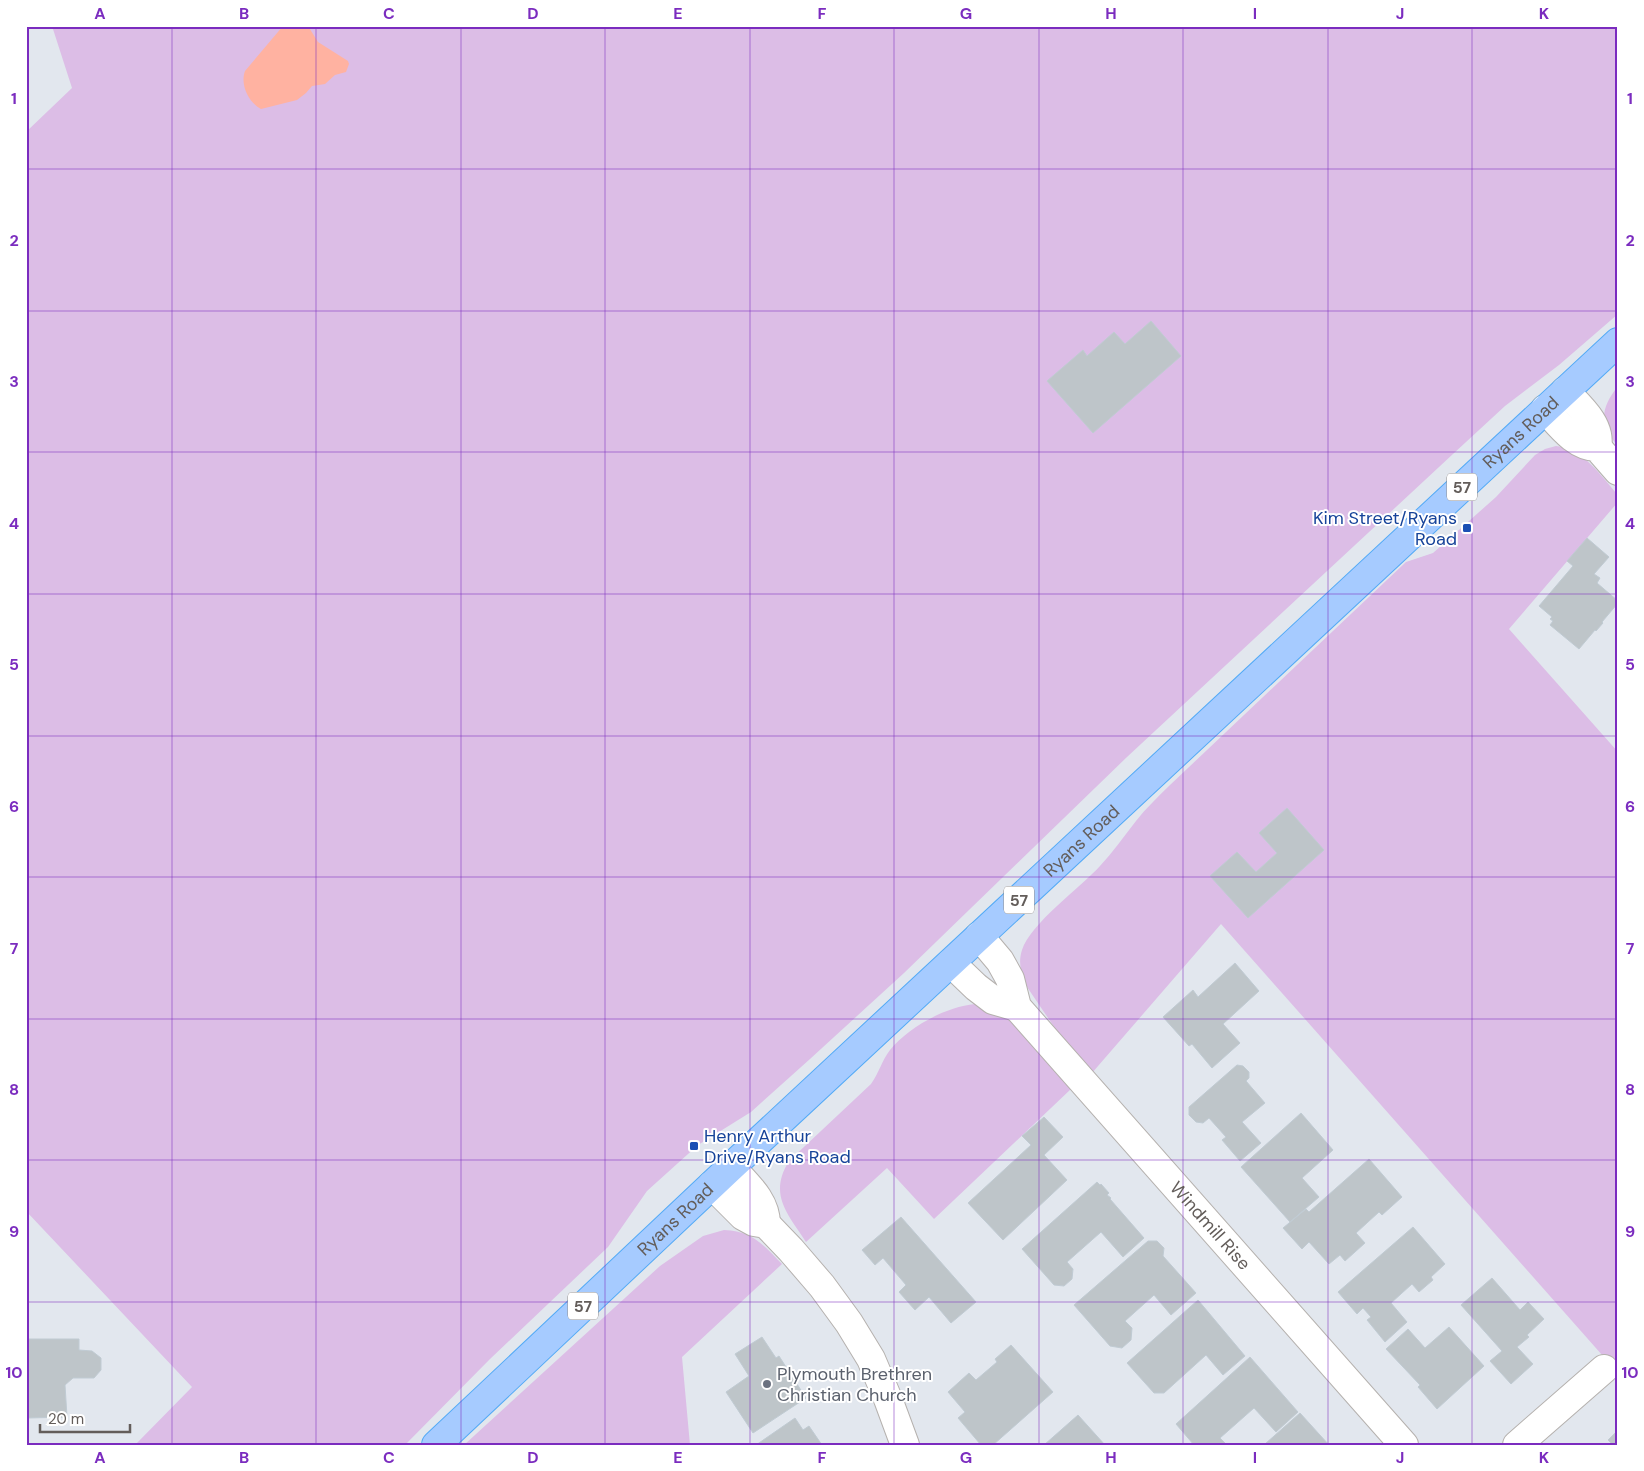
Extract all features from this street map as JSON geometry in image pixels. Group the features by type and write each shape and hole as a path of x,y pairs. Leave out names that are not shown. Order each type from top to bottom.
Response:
{"main road":[{"name":"Ryans Road","path":"436,1445 721,1176 1618,342"}],"street":[{"path":"1555,400 1586,414 1597,432 1597,447 1618,471"},
{"name":"Windmill Rise","path":"979,936 1000,961 1010,979 1017,1007 1404,1445"},
{"path":"951,963 993,1000 1017,1007"},
{"path":"721,1176 753,1192 762,1204 766,1215 766,1224 806,1267 849,1323 871,1359 905,1445"},
{"path":"1517,1445 1604,1369"}],"shaded area":[{"path":"52,26 1618,26 1618,314 1559,365 1505,406 1127,757 904,973 810,1059 751,1112 698,1145 647,1191 608,1247 490,1359 405,1445 135,1445 192,1387 26,1211 26,132 72,88"},
{"path":"283,26 308,26 318,42 348,61 349,64 346,72 335,75 325,84 312,86 297,100 261,109 252,102 246,92 244,87 245,71"},
{"path":"1618,386 1618,446 1607,431 1604,416 1608,402"},
{"path":"1556,446 1575,452 1591,464 1618,495 1618,502 1509,629 1618,752 1618,1373 1221,924 1092,1073 1065,1043 1025,984 1020,963 1022,950 1035,929 1056,906 1100,866 1144,812 1170,785 1406,562 1433,553 1496,497 1535,455 1545,449"},
{"path":"975,1004 987,1007 1006,1016 1071,1089 934,1219 887,1168 806,1242 787,1213 780,1194 783,1173 789,1161 871,1084 887,1054 907,1034 917,1026 940,1014 952,1009"},
{"path":"724,1230 743,1233 757,1240 782,1264 682,1357 690,1445 464,1445 660,1266 703,1236"}],"building":[{"path":"1151,321 1181,356 1093,433 1047,381 1083,350 1087,356 1114,332 1125,344"},
{"path":"1587,538 1609,557 1594,574 1600,578 1597,583 1618,603 1579,649 1550,625 1553,621 1550,619 1552,617 1539,606 1573,566 1567,561"},
{"path":"1287,808 1324,850 1248,918 1210,876 1237,852 1256,872 1277,853 1259,833"},
{"path":"1235,963 1259,991 1223,1024 1240,1043 1212,1068 1192,1044 1189,1046 1163,1017 1193,990 1198,997"},
{"path":"1237,1065 1243,1066 1249,1072 1249,1078 1246,1081 1265,1103 1242,1122 1261,1143 1240,1161 1222,1140 1226,1137 1209,1118 1203,1123 1196,1122 1189,1115 1189,1107"},
{"path":"1301,1113 1333,1150 1302,1178 1319,1197 1290,1222 1241,1167"},
{"path":"1044,1117 1063,1137 1044,1155 1067,1180 1003,1240 968,1203 1031,1145 1022,1136"},
{"path":"1369,1159 1402,1197 1382,1215 1379,1212 1356,1233 1365,1243 1345,1261 1340,1255 1329,1264 1309,1242 1302,1249 1283,1228 1306,1209 1309,1212"},
{"path":"1097,1182 1109,1193 1107,1195 1110,1199 1144,1238 1123,1257 1101,1232 1067,1262 1073,1269 1072,1279 1064,1286 1054,1285 1022,1249"},
{"path":"901,1217 976,1302 951,1323 929,1297 915,1310 899,1292 906,1285 883,1258 875,1265 862,1250"},
{"path":"1413,1227 1445,1264 1431,1277 1433,1280 1419,1292 1412,1284 1391,1303 1407,1322 1385,1342 1367,1320 1371,1317 1363,1308 1357,1314 1338,1292"},
{"path":"1148,1241 1157,1241 1164,1248 1163,1256 1196,1293 1171,1315 1154,1295 1125,1321 1132,1328 1131,1340 1122,1348 1110,1346 1074,1305"},
{"path":"1492,1278 1520,1310 1528,1302 1544,1319 1527,1335 1529,1337 1517,1347 1533,1364 1511,1384 1490,1361 1502,1351 1461,1305"},
{"path":"1198,1300 1245,1356 1223,1375 1206,1355 1164,1393 1154,1393 1127,1363"},
{"path":"1449,1327 1484,1366 1437,1409 1418,1387 1420,1385 1386,1349 1408,1329 1425,1348"},
{"name":"Plymouth Brethren Christian Church","path":"762,1337 776,1358 779,1356 806,1398 753,1433 726,1392 749,1376 735,1354"},
{"path":"26,1339 79,1339 79,1350 92,1351 101,1358 101,1370 94,1378 73,1378 65,1385 67,1417 28,1418"},
{"path":"1011,1345 1053,1392 993,1445 981,1445 958,1418 965,1412 948,1392 969,1373 976,1380 997,1362 995,1359"},
{"path":"1250,1357 1298,1412 1276,1432 1254,1408 1220,1438 1227,1445 1194,1445 1176,1424"},
{"path":"1300,1413 1329,1445 1265,1444"},
{"path":"1078,1415 1105,1445 1044,1445"},
{"path":"795,1418 803,1430 809,1426 822,1445 756,1445"},
{"path":"1618,1430 1618,1445 1613,1445 1608,1440"}],"place":[{"name":"Kim Street/Ryans Road","path":"1467,528"},
{"name":"Henry Arthur Drive/Ryans Road","path":"694,1146"},
{"name":"Plymouth Brethren Christian Church","path":"767,1384"}]}
